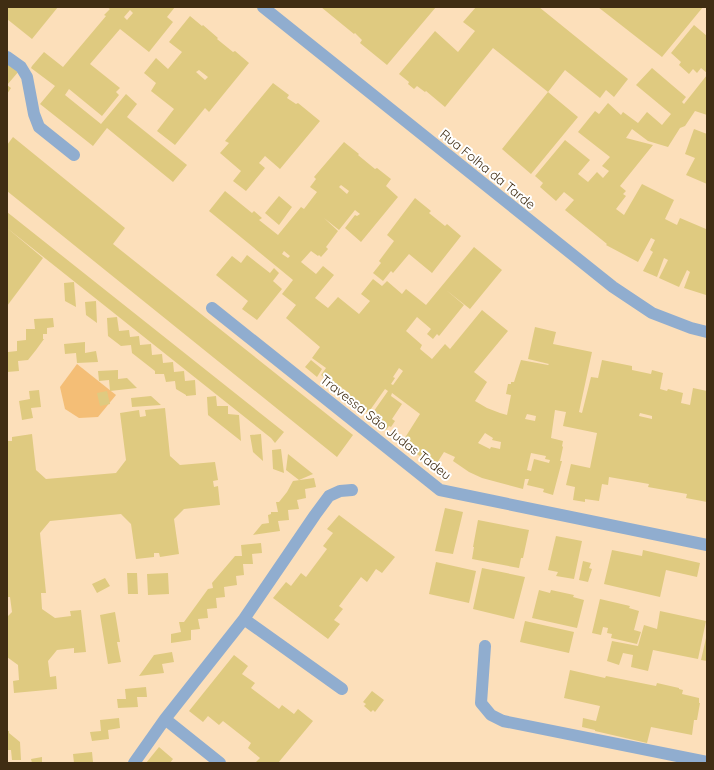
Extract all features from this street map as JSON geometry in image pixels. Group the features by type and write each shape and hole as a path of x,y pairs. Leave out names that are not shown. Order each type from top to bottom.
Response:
{"street":[{"name":"Rua Folha da Tarde","path":"263,7 613,287 652,313 691,328 707,332"},
{"path":"7,57 21,67 26,77 34,114 39,126 74,155"},
{"name":"Travessa São Judas Tadeu","path":"212,308 440,490 707,545"},
{"path":"134,763 165,719 244,619 329,496 340,491 352,490"},
{"path":"244,619 342,690"},
{"path":"485,646 481,703 491,715 504,721 707,762"},
{"path":"165,719 220,763"}],"shaded area":[{"path":"77,364 116,395 98,417 79,418 65,409 60,387"}],"building":[{"path":"7,7 58,7 32,39 7,19"},
{"path":"107,7 175,7 167,17 173,22 149,52 120,29 90,64 120,88 116,92 119,95 102,116 69,89 65,95 101,124 126,94 137,104 127,117 187,165 173,182 107,128 93,146 40,104 55,86 31,68 32,66 44,52 63,67 106,16 104,15 110,9","holes":["130,10 133,13 127,20 124,17"]},
{"path":"321,7 436,7 387,65 360,43 362,40 355,33 354,34"},
{"path":"476,7 539,7 628,79 614,97 606,90 600,98 565,70 548,92 493,48 445,107 426,91 425,92 417,86 414,89 408,84 409,82 399,74 435,31 458,52 475,31 463,22"},
{"path":"598,7 703,7 662,57"},
{"path":"190,16 202,26 203,25 233,52 235,51 249,63 209,112 205,108 175,145 157,131 174,109 151,91 156,83 144,73 156,58 168,69 182,52 169,42","holes":["199,70 208,77 205,80 196,72"]},
{"path":"694,25 707,36 707,73 701,68 697,73 693,69 689,74 679,65 681,62 671,53"},
{"path":"7,61 19,71 7,85"},
{"path":"652,68 686,97 682,102 684,104 707,75 707,115 695,111 685,126 680,128 668,147 648,141 632,129 626,138 653,145 620,186 626,191 623,194 626,196 616,209 624,215 642,184 674,200 665,219 677,225 680,218 706,229 707,226 706,295 684,288 690,272 687,270 679,287 659,278 668,260 664,258 657,277 643,271 653,252 650,250 655,240 651,238 638,262 606,245 607,244 565,210 574,200 564,192 556,201 540,187 543,183 535,176 565,140 590,160 578,174 588,182 597,172 603,178 609,171 602,166 610,157 578,132 595,111 599,114 608,103 621,115 623,112 638,123 647,112 662,125 671,114 636,85"},
{"path":"273,83 289,95 287,98 296,104 298,103 320,121 280,169 265,156 259,163 265,168 246,191 233,181 241,171 220,153 229,143 225,141"},
{"path":"7,85 11,88 7,94"},
{"path":"548,92 578,117 531,174 502,149"},
{"path":"694,129 707,134 707,184 686,175 695,158 685,154"},
{"path":"13,137 125,228 113,244 353,435 337,457 7,191 7,145"},
{"path":"344,142 375,169 377,168 391,179 386,186 398,197 361,242 345,228 355,215 357,216 360,214 355,210 339,230 324,218 338,231 326,247 328,249 321,257 311,251 301,262 316,274 323,266 334,275 315,298 328,308 338,297 359,314 370,301 361,294 373,279 382,286 387,281 402,294 406,289 426,305 474,247 502,270 470,309 446,290 464,305 439,336 437,334 433,339 427,334 431,329 417,317 406,331 422,345 420,349 432,359 445,344 450,349 482,310 508,331 474,372 487,382 475,401 487,408 507,415 511,395 506,394 508,384 514,382 521,360 549,364 528,359 535,327 556,332 553,344 592,352 579,412 582,413 591,377 598,378 602,360 632,366 632,370 651,374 652,370 663,373 660,389 667,391 668,389 683,393 681,403 690,405 693,388 707,391 707,502 686,498 687,494 648,487 649,484 609,477 608,485 602,484 599,501 585,499 585,502 573,500 575,487 566,485 571,464 590,468 597,433 563,426 566,412 555,410 551,438 563,441 563,447 560,461 562,461 553,495 543,492 544,489 527,485 529,479 525,479 523,489 482,478 469,472 453,461 455,457 444,452 434,465 401,444 420,414 392,393 391,396 402,404 392,419 395,421 391,427 389,426 386,430 369,418 388,391 385,389 368,413 347,396 349,393 342,388 340,390 321,375 326,368 312,358 320,347 286,318 296,305 282,294 293,280 209,211 225,191 252,213 254,211 262,218 259,220 278,235 301,207 304,209 317,192 310,187 316,179 314,177","holes":["341,185 349,191 347,194 339,187","284,251 290,256 288,258 282,254","399,368 403,371 393,385 391,384 395,378 393,377","640,413 652,416 652,419 639,416","527,414 536,416 535,421 525,419","485,433 493,438 492,440 501,442 500,449 491,447 490,449 478,443","531,453 546,456 545,459 550,460 549,463 534,459 531,471 527,470"]},
{"path":"279,196 292,207 279,225 265,213"},
{"path":"415,198 431,211 429,213 445,226 447,224 461,236 432,273 409,254 393,273 391,271 383,281 373,273 381,263 379,261 394,241 387,235"},
{"path":"7,212 284,432 275,443 271,438 7,228"},
{"path":"7,228 43,258 7,306"},
{"path":"247,255 270,273 274,268 279,273 273,281 282,289 257,320 242,309 248,301 216,275 232,256 241,263"},
{"path":"74,282 76,307 65,301 64,283"},
{"path":"96,301 97,323 86,315 85,302"},
{"path":"117,317 119,331 129,330 130,337 139,336 140,345 151,344 152,355 162,354 163,363 173,362 174,372 184,371 185,381 195,380 196,395 186,396 176,389 175,381 166,382 164,374 155,374 155,371 132,353 131,345 121,346 108,336 107,318"},
{"path":"53,318 54,327 47,328 47,334 43,334 44,339 28,360 18,361 19,371 7,372 8,352 17,351 17,341 26,340 26,329 35,329 34,319"},
{"path":"85,342 85,353 96,351 98,362 77,363 76,353 65,354 64,344"},
{"path":"311,360 322,369 317,377 305,367"},
{"path":"118,370 118,379 127,378 137,388 110,391 109,380 99,381 98,371"},
{"path":"39,390 41,407 31,408 33,418 22,420 19,401 30,399 29,391"},
{"path":"107,391 110,404 100,406 97,393"},
{"path":"151,396 161,405 132,407 131,398"},
{"path":"216,396 217,406 228,406 228,414 239,415 241,441 208,415 207,397"},
{"path":"165,408 170,456 180,465 215,462 218,480 213,481 214,487 218,486 220,505 184,509 174,519 179,554 160,557 159,553 154,553 154,557 136,559 131,524 121,514 50,521 40,533 46,593 41,593 42,609 55,618 71,616 70,611 81,610 86,652 74,653 74,648 57,650 48,661 50,677 56,676 57,689 14,693 13,681 19,680 18,665 7,657 7,617 12,612 10,597 7,597 7,441 12,441 12,437 32,434 36,470 46,479 116,473 126,460 120,413 139,410 140,417 146,416 145,410"},
{"path":"261,434 263,461 253,452 250,435"},
{"path":"281,449 284,473 273,469 272,450"},
{"path":"288,454 313,474 299,480 286,470"},
{"path":"314,478 316,487 305,489 306,498 297,500 299,509 288,510 289,520 278,521 280,531 253,535 262,524 269,523 268,515 271,514 271,512 278,512 276,502 279,502 293,481"},
{"path":"445,508 463,512 453,554 435,551"},
{"path":"339,515 395,557 382,573 376,569 367,582 361,577 339,606 343,609 334,620 340,624 328,639 273,598 286,582 291,586 301,573 306,577 327,549 323,546 333,533 327,529"},
{"path":"478,520 529,530 523,558 521,558 519,568 472,559"},
{"path":"556,536 582,541 574,579 556,576 558,572 548,570"},
{"path":"261,543 262,553 252,554 253,564 243,564 244,575 236,576 237,585 224,587 225,597 216,598 217,608 207,609 208,618 198,619 200,629 191,630 191,640 171,643 171,634 181,632 179,622 184,622 208,589 213,588 212,583 235,556 242,556 241,545"},
{"path":"612,550 642,556 643,550 700,563 697,577 666,570 660,597 604,584"},
{"path":"583,561 591,563 589,568 592,569 588,582 579,580"},
{"path":"436,562 476,571 469,603 429,594"},
{"path":"482,568 525,577 514,619 473,609"},
{"path":"127,573 137,573 138,594 128,594"},
{"path":"168,573 169,594 148,595 147,574"},
{"path":"105,578 110,586 97,593 92,584"},
{"path":"539,590 550,593 551,590 574,595 573,597 584,600 577,628 532,618"},
{"path":"600,599 630,606 629,608 639,611 634,630 641,632 637,644 611,638 612,634 607,633 608,628 603,627 601,635 592,633"},
{"path":"660,611 706,621 698,659 653,650 648,671 631,667 633,655 623,653 619,665 607,661 612,641 638,646 644,625 657,629"},
{"path":"115,612 120,642 117,642 121,662 108,664 100,615"},
{"path":"525,621 574,632 569,653 520,642"},
{"path":"707,638 707,661 701,660"},
{"path":"172,652 174,662 162,664 164,673 139,676 154,655"},
{"path":"234,655 248,666 242,674 255,683 251,688 279,709 282,705 294,714 298,709 313,721 278,763 255,763 260,758 248,748 251,743 223,721 219,725 208,716 203,722 189,711"},
{"path":"570,670 605,678 606,676 656,686 657,683 679,688 683,690 682,694 699,698 700,703 697,720 694,720 692,735 651,727 647,743 582,727 583,718 596,721 600,706 564,698"},
{"path":"146,687 147,697 137,697 138,707 118,708 117,699 126,699 125,689"},
{"path":"372,691 384,700 375,712 373,710 371,712 364,706 366,704 363,702"},
{"path":"119,718 120,728 108,730 109,739 92,741 90,732 101,731 100,720"},
{"path":"7,731 9,731 9,733 20,742 21,760 12,760 11,750 7,750"},
{"path":"159,747 173,759 170,763 146,763"},
{"path":"92,752 93,762 74,763 73,754"},
{"path":"42,757 42,763 32,763 31,759"}]}
